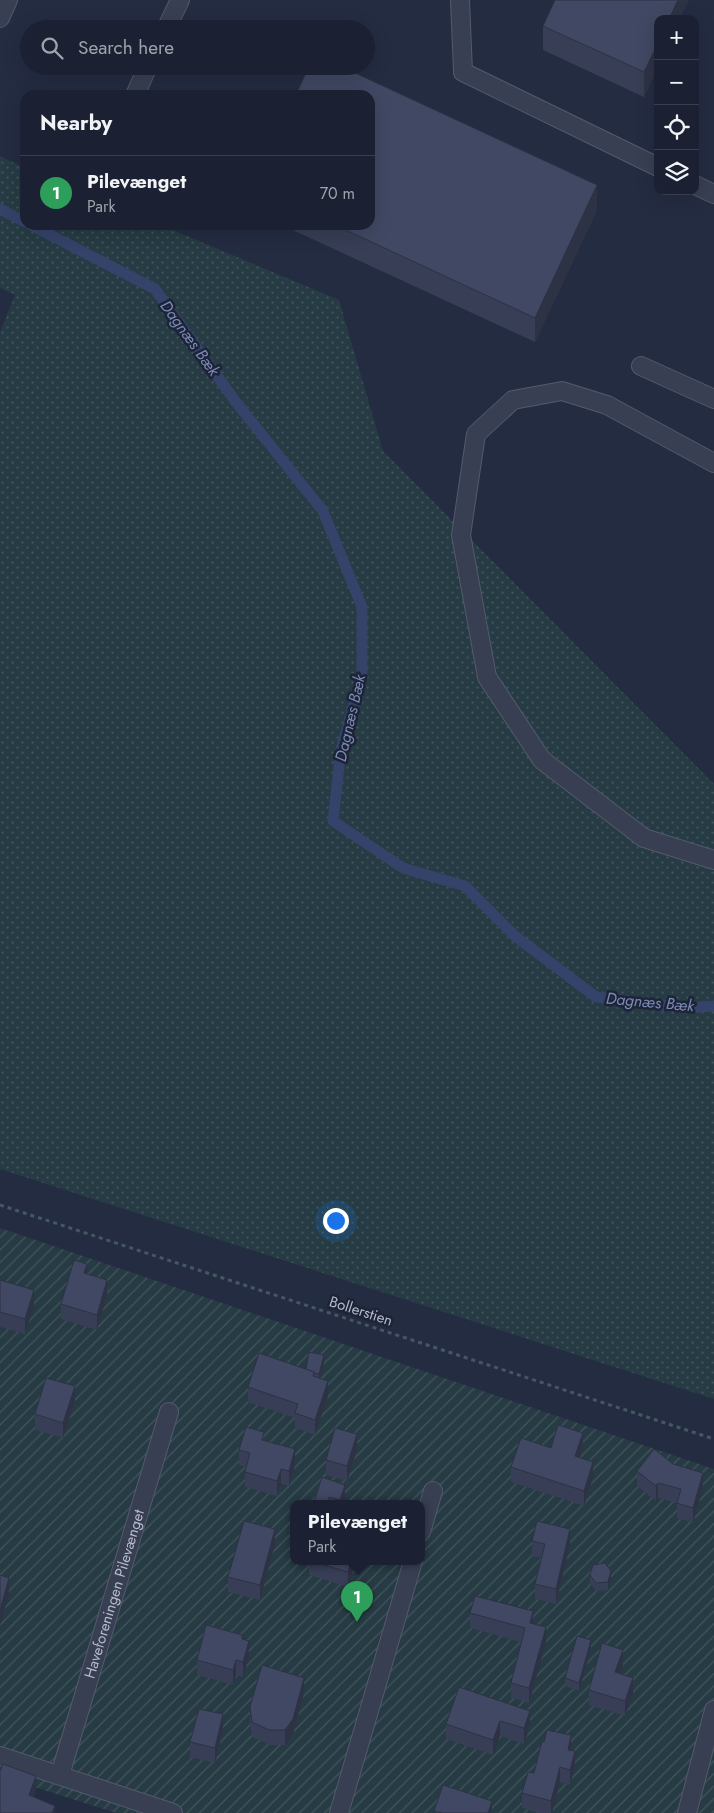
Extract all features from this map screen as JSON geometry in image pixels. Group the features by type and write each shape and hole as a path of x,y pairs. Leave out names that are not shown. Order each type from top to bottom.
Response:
{"lane":[{"path":"0,18 8,0"},
{"path":"170,20 180,0"},
{"path":"460,0 463,72 654,165"},
{"path":"137,90 144,75"},
{"path":"699,187 714,194"},
{"path":"641,366 714,400"},
{"path":"714,463 607,405 562,391 512,400 476,434 461,535 488,677 542,760 644,838 714,860"},
{"name":"Haveforeningen Pilevænget","path":"60,1775 169,1412"},
{"path":"425,1518 433,1491"},
{"path":"339,1813 411,1565"},
{"path":"687,1813 714,1710"},
{"path":"0,1756 173,1813"}],"path":[{"name":"Bollerstien","path":"0,1205 714,1439"}],"shaded area":[{"path":"0,156 20,166 20,230 173,230 339,300 383,451 714,784 714,1399 0,1169 0,332 15,295 0,288"},
{"path":"0,1228 714,1469 714,1813 116,1813 0,1776"}],"building":[{"path":"555,0 678,0 671,15 654,15 654,51 644,72 543,26"},
{"path":"305,75 359,75 597,185 535,318 346,230 375,230 375,90 298,90"},
{"path":"74,1260 87,1264 84,1273 107,1280 97,1315 61,1304"},
{"path":"0,1280 34,1290 25,1319 0,1312"},
{"path":"309,1352 324,1355 319,1374 306,1369"},
{"path":"259,1353 314,1372 313,1376 328,1381 315,1420 295,1413 298,1404 248,1387"},
{"path":"46,1378 75,1386 63,1423 35,1414"},
{"path":"558,1425 583,1433 575,1456 593,1462 584,1491 511,1467 521,1438 551,1448"},
{"path":"246,1427 264,1432 262,1440 295,1449 289,1471 281,1469 277,1481 245,1472 250,1453 239,1450"},
{"path":"335,1428 357,1434 347,1466 326,1460"},
{"path":"654,1449 673,1464 703,1473 693,1508 677,1503 681,1489 658,1483 656,1486 637,1471"},
{"path":"322,1477 345,1485 340,1500 329,1497 328,1500 315,1500"},
{"path":"244,1521 275,1529 260,1585 228,1577"},
{"path":"537,1521 570,1529 556,1589 535,1584 545,1544 532,1541"},
{"path":"605,1563 611,1571 608,1582 596,1583 590,1575 593,1565"},
{"path":"324,1565 350,1565 348,1572"},
{"path":"0,1575 9,1578 0,1611"},
{"path":"475,1596 533,1611 530,1623 546,1627 529,1688 511,1683 525,1628 470,1613"},
{"path":"206,1625 242,1635 242,1639 249,1641 243,1662 236,1660 233,1670 197,1660"},
{"path":"577,1636 591,1640 579,1683 565,1678"},
{"path":"602,1643 623,1650 615,1672 633,1678 625,1701 589,1690"},
{"path":"262,1665 304,1678 293,1719 285,1730 269,1730 252,1722 250,1707"},
{"path":"459,1687 530,1711 524,1728 500,1721 493,1740 446,1724"},
{"path":"199,1709 223,1714 215,1748 190,1742"},
{"path":"547,1730 571,1735 568,1750 575,1751 570,1770 560,1767 551,1801 522,1793 528,1772 534,1773 542,1741 544,1742"},
{"path":"3,1764 36,1776 29,1795 55,1806 52,1813 0,1813 0,1771"},
{"path":"443,1785 492,1801 488,1813 442,1813 434,1811"}],"waterway":[{"name":"Dagnæs Bæk","path":"0,209 20,219"},
{"name":"Dagnæs Bæk","path":"41,230 155,289 235,401 323,511 362,607 362,677 341,749 333,821 403,868 465,886 515,936 596,997 686,1008 714,1006"}],"place":[{"name":"Pilevænget","path":"357,1622"}]}
